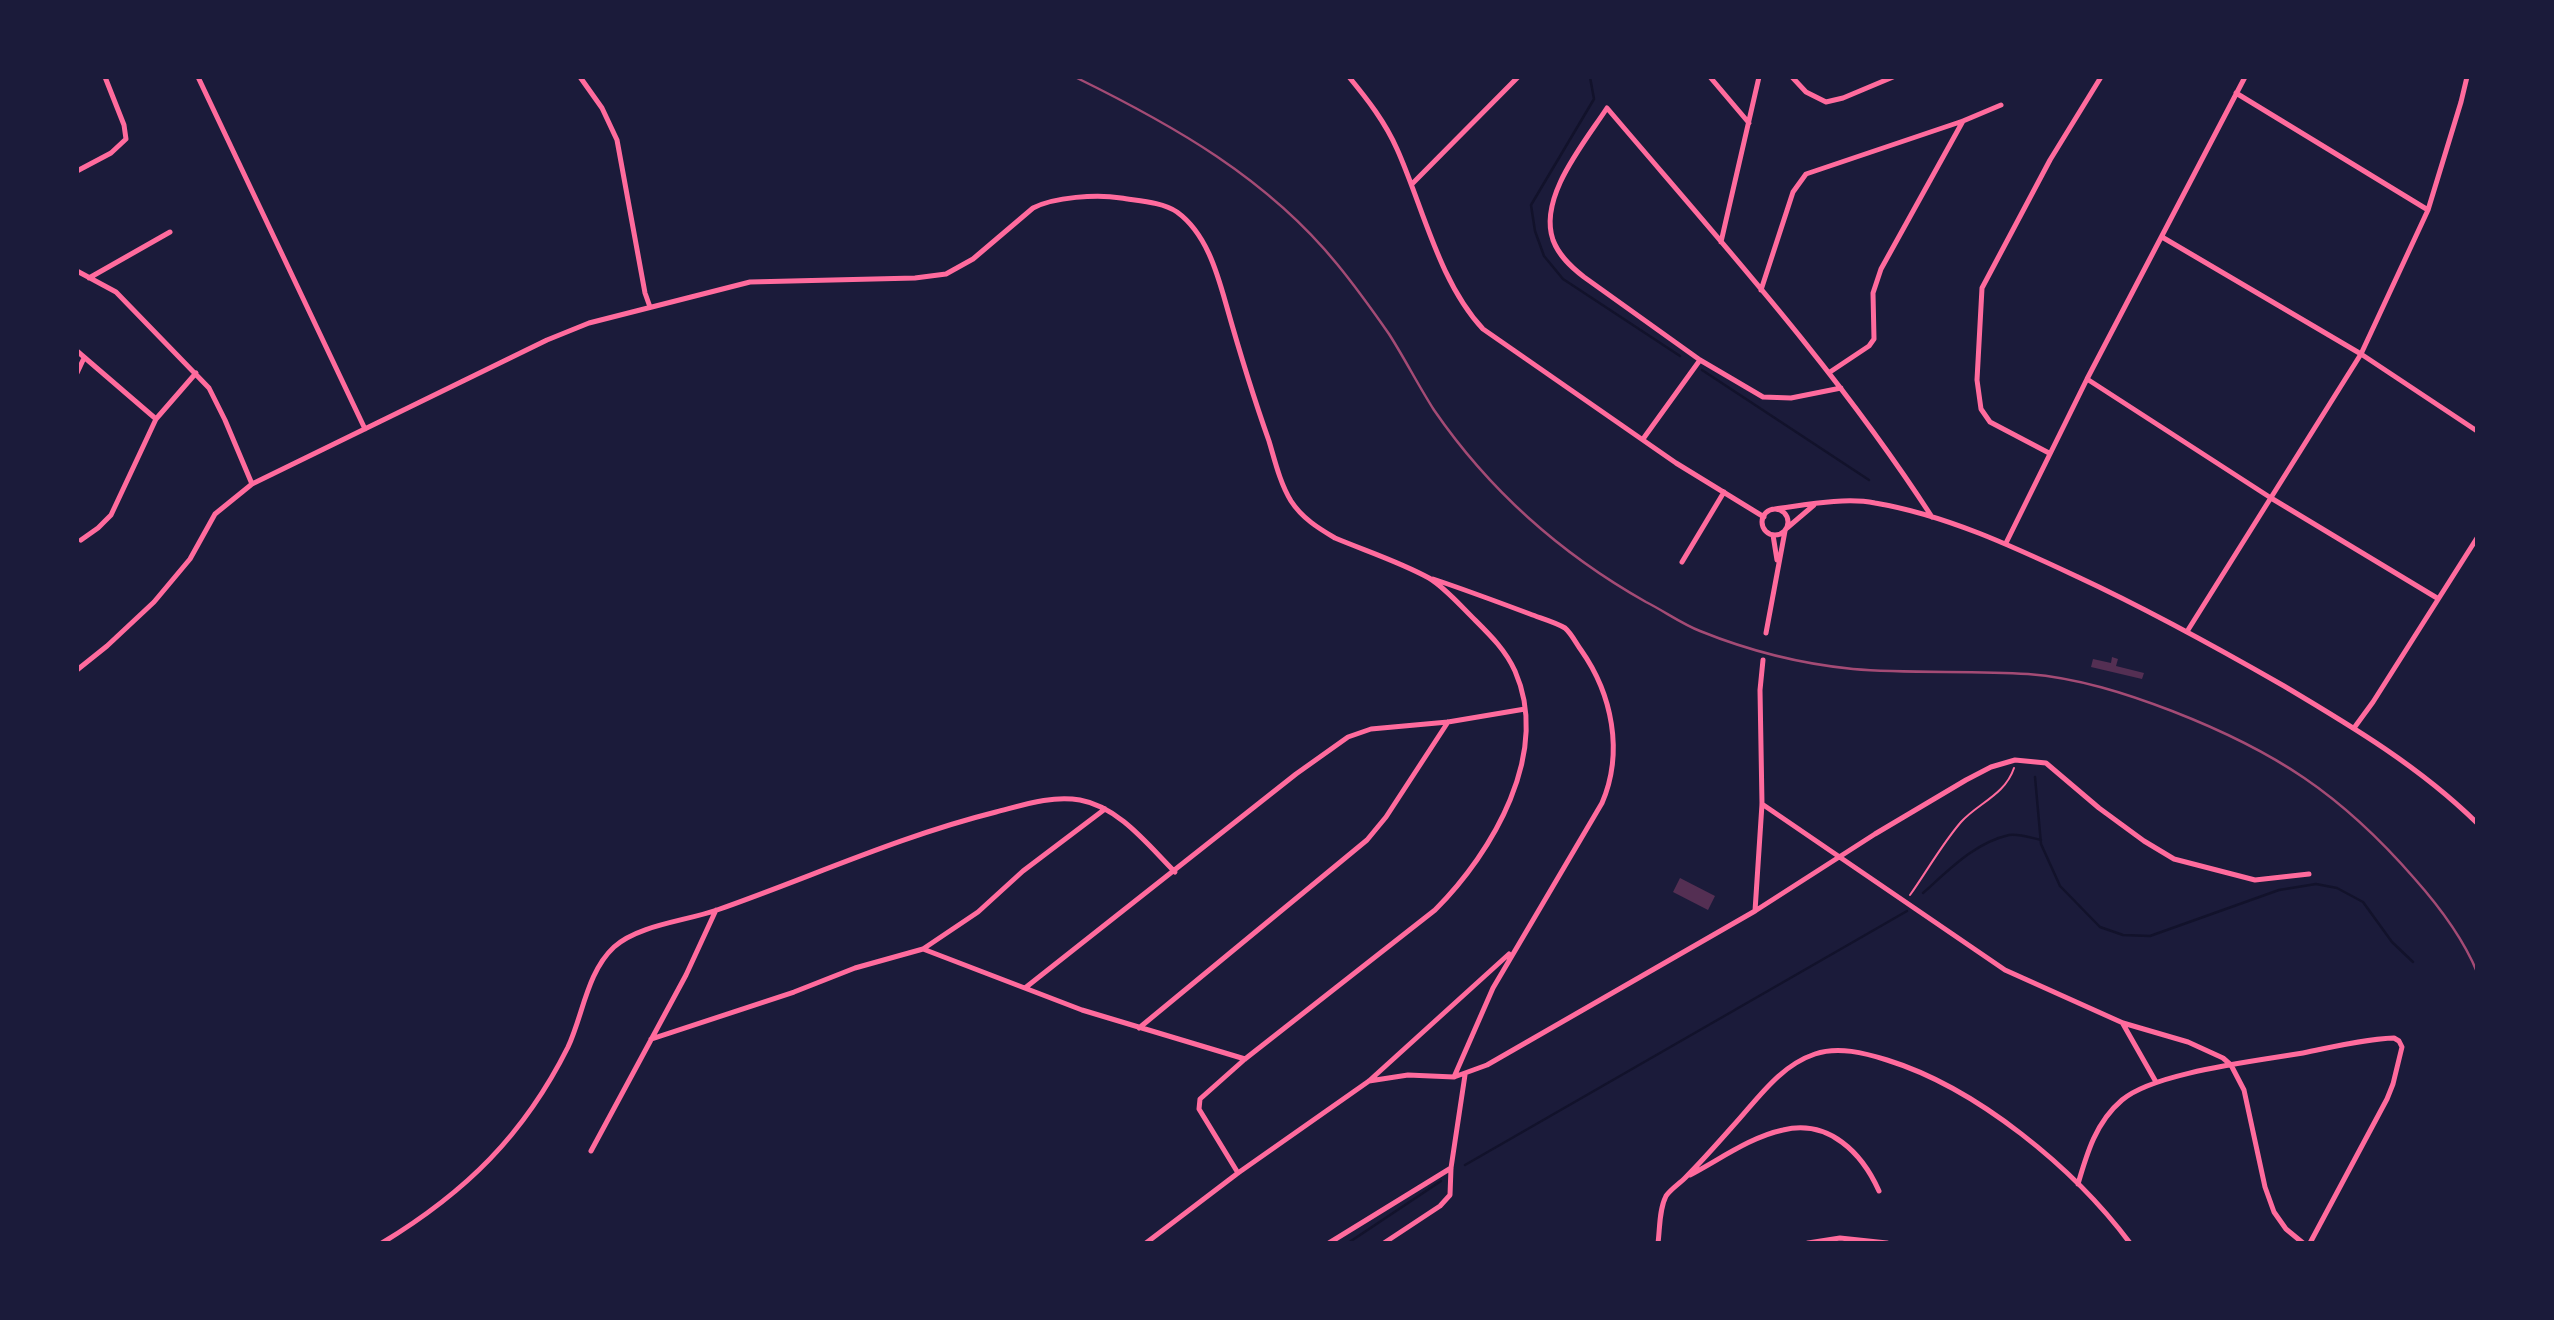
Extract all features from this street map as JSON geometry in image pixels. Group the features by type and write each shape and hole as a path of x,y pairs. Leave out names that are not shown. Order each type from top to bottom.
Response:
{"street":[{"path":"77,171 111,153 126,139 124,125 105,77"},
{"path":"198,77 365,429"},
{"path":"580,77 602,108 617,140 645,293 650,307"},
{"path":"1349,77 1387,127 1451,281 1471,316 1483,329 1643,439 1763,517"},
{"path":"1412,184 1518,77"},
{"path":"1710,77 1749,123"},
{"path":"1721,242 1759,77"},
{"path":"1792,77 1806,92 1826,102 1843,99 1893,77"},
{"path":"2049,453 1990,422 1984,416 1977,380 1980,299 1988,274 2050,160 2101,77"},
{"path":"2006,543 2049,453 2245,77"},
{"path":"2188,631 2361,354 2428,210 2466,77"},
{"path":"2236,93 2428,210"},
{"path":"1761,290 1793,192 1807,174 1963,121 2001,105"},
{"path":"1841,388 1791,398 1763,397 1700,360 1569,264 1553,240 1549,222 1552,204 1559,185 1607,108 1830,372 1889,450 1932,517"},
{"path":"1830,372 1869,346 1874,339 1873,293 1881,269 1963,121"},
{"path":"77,670 154,602 190,559 215,514 252,484 547,340 589,323 750,282 915,278 946,274 972,259 1032,208 1061,199 1113,196 1168,207 1177,212 1194,230 1215,268 1285,490 1296,507 1311,523 1335,538 1430,579 1481,595 1566,629 1594,669 1604,694 1614,751 1612,774 1602,803 1512,952 1473,1030 1454,1077"},
{"path":"89,278 170,232"},
{"path":"2162,237 2361,354 2477,431"},
{"path":"77,271 116,292 196,373 217,401 252,484"},
{"path":"77,351 156,419"},
{"path":"77,373 84,358"},
{"path":"1643,439 1700,360"},
{"path":"80,540 111,515 156,419 196,373"},
{"path":"2087,379 2271,498 2437,598"},
{"path":"1682,562 1724,492"},
{"path":"1778,566 1773,535 1765,530 1763,517 1768,511 1775,509 1816,503 1873,502 1932,517 2006,543 2188,631 2354,727 2449,795 2477,823"},
{"path":"1773,535 1786,529 1816,503"},
{"path":"1766,633 1786,529 1786,515 1775,509"},
{"path":"2354,727 2373,702 2477,538"},
{"path":"1238,1173 1199,1109 1203,1094 1435,910 1458,885 1498,823 1521,773 1526,740 1525,709 1516,672 1494,639 1430,579"},
{"path":"1755,911 1762,804 1760,690 1763,660"},
{"path":"1026,988 1296,774 1348,737 1371,729 1448,722 1525,709"},
{"path":"1139,1028 1367,840 1386,817 1448,722"},
{"path":"1369,1081 1408,1076 1454,1077 1487,1065 1755,911 1966,780 1991,767 2015,760 2046,763 2099,808 2174,859 2255,880 2309,874"},
{"path":"382,1243 453,1194 522,1124 547,1088 570,1043 598,967 624,939 644,930 716,910 921,833 1034,803 1063,799 1079,800 1105,809 1121,820 1175,872"},
{"path":"1762,804 2005,970 2123,1023 2212,1052 2231,1065 2244,1090 2264,1187 2274,1212 2286,1229 2303,1243"},
{"path":"651,1039 794,992 855,968 923,949 978,912 1023,871 1105,809"},
{"path":"590,1152 716,910"},
{"path":"923,949 1082,1010 1245,1059"},
{"path":"1146,1243 1238,1173 1369,1081 1512,952"},
{"path":"2123,1023 2156,1082"},
{"path":"2078,1184 2090,1142 2112,1109 2137,1090 2156,1082 2231,1065 2394,1038 2402,1047 2387,1099 2310,1243"},
{"path":"1658,1243 1661,1212 1666,1197 1763,1091 1798,1061 1818,1053 1838,1051 1860,1052 1899,1063 1955,1089 2011,1127 2078,1184 2109,1215 2130,1243"},
{"path":"1384,1243 1444,1202 1451,1190 1451,1168 1465,1075"},
{"path":"1687,1176 1769,1134 1786,1129 1803,1129 1819,1132 1848,1145 1870,1171 1879,1191"},
{"path":"1329,1243 1451,1168"},
{"path":"1808,1243 1840,1238 1887,1243"}],"path":[{"path":"1906,901 1961,822 1990,801 2006,784 2014,769 2015,760"}],"building":[{"path":"2112,657 2118,659 2116,666 2144,673 2142,679 2091,667 2093,659 2111,663"},
{"path":"1680,878 1715,896 1708,910 1673,892"}],"waterway":[{"path":"1590,77 1594,99 1531,205 1535,231 1544,256 1563,279 1680,356"},
{"path":"1702,370 1869,480"},
{"path":"2035,777 2041,844 2060,886 2100,927 2123,935 2150,936 2279,890 2316,884 2337,888 2363,902 2392,942 2413,962"},
{"path":"1923,893 1963,858 1984,844 2009,835 2041,840"},
{"path":"1465,1165 1907,911"},
{"path":"1348,1243 1441,1181"}],"railway":[{"path":"1075,77 1147,114 1216,156 1280,205 1310,233 1337,264 1389,334 1434,410 1478,467 1556,541 1615,583 1693,628 1775,655 1853,669 2028,674 2065,679 2137,698 2209,726 2275,759 2333,799 2360,822 2432,899 2457,934 2477,972"}]}
